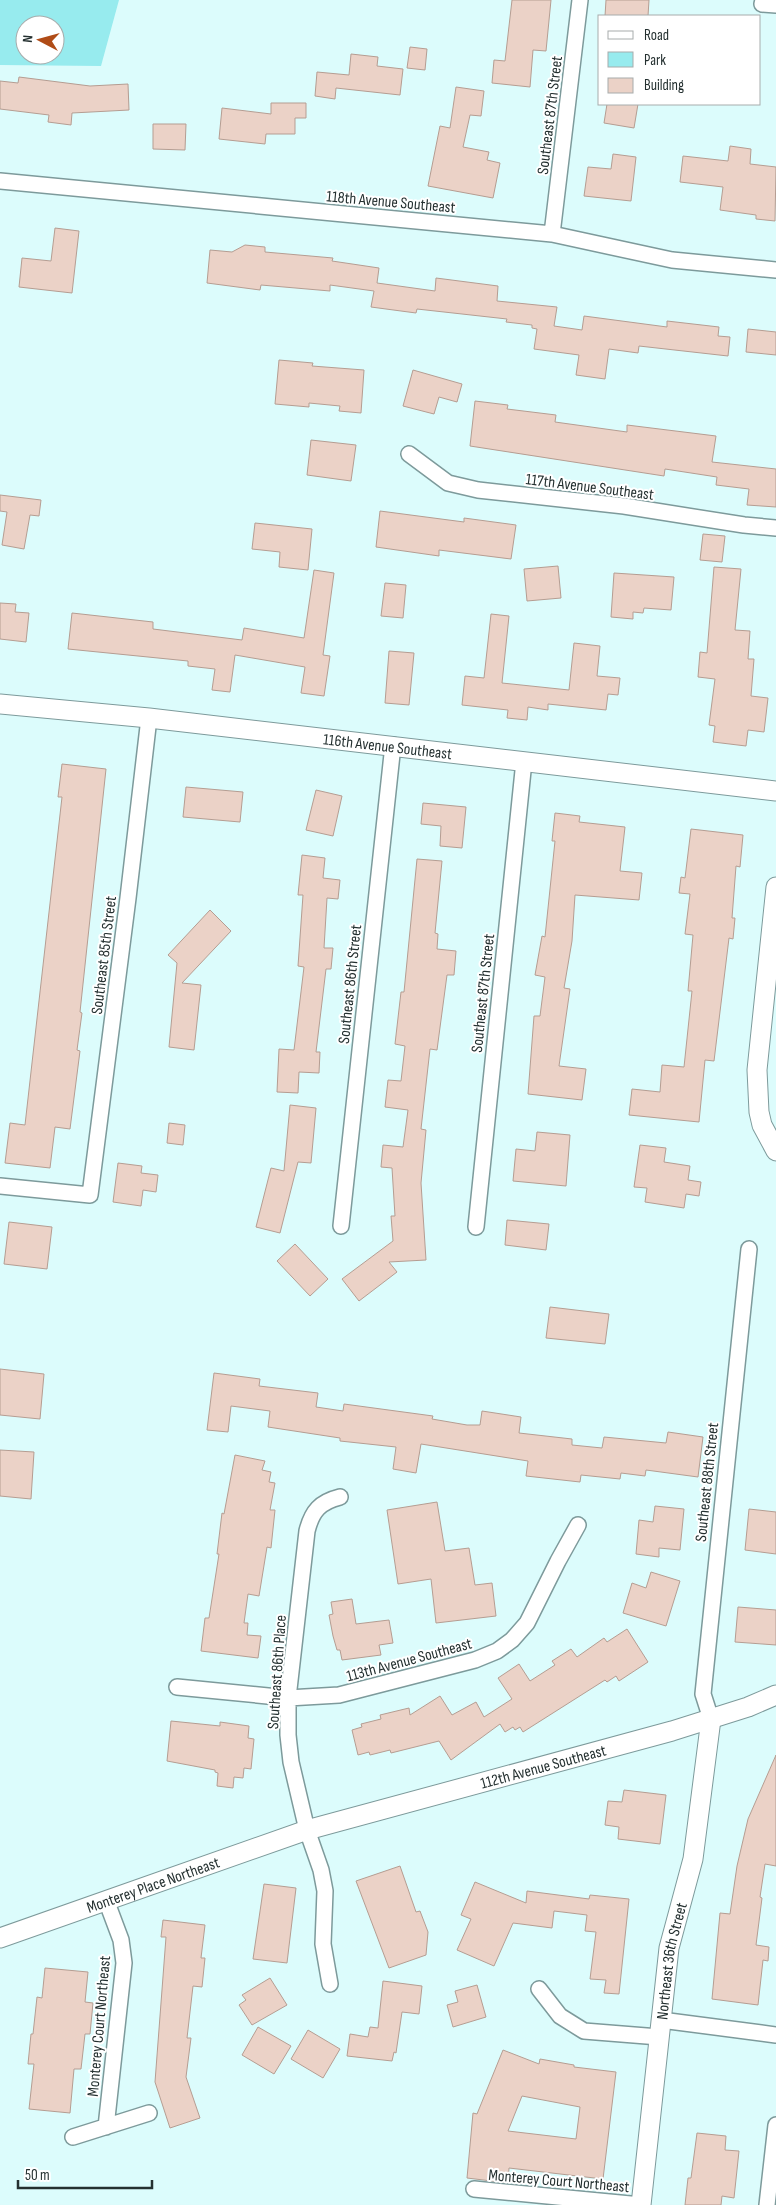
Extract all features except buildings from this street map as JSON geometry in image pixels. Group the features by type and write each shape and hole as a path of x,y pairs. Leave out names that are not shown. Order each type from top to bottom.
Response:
{"street":[{"name":"Southeast 87th Street","path":"552,234 580,0"},
{"name":"118th Avenue Southeast","path":"0,181 552,234 672,260 776,270"},
{"name":"117th Avenue Southeast","path":"408,454 448,483 478,490 624,506 727,523 776,528"},
{"name":"116th Avenue Southeast","path":"0,704 149,718 393,745 776,791"},
{"name":"Southeast 85th Street","path":"0,1186 90,1195 149,718"},
{"name":"Southeast 86th Street","path":"340,1226 393,745"},
{"name":"Southeast 87th Street","path":"476,1227 524,761"},
{"path":"776,886 759,1042 757,1078 762,1125 776,1151"},
{"name":"Southeast 88th Street","path":"711,1719 703,1694 749,1249"},
{"name":"Southeast 86th Place","path":"330,1984 323,1944 325,1891 321,1870 307,1830 291,1762 288,1698 307,1530 311,1517 318,1506 340,1496"},
{"name":"113th Avenue Southeast","path":"177,1687 288,1698 339,1695 475,1660 497,1651 512,1640 527,1623 558,1560 578,1525"},
{"name":"112th Avenue Southeast","path":"307,1830 447,1794 711,1719 776,1696"},
{"name":"Northeast 36th Street","path":"641,2205 669,1948 693,1859 711,1719"},
{"name":"Monterey Place Northeast","path":"0,1938 307,1830"},
{"name":"Monterey Court Northeast","path":"106,1900 122,1940 124,1963 106,2126"},
{"path":"540,1989 560,2016 584,2031 660,2029 776,2035"},
{"path":"73,2137 148,2113"},
{"path":"767,2205 776,2125"},
{"name":"Monterey Court Northeast","path":"474,2189 641,2205"}],"green space":[{"path":"0,0 119,0 101,66 0,65"}]}
